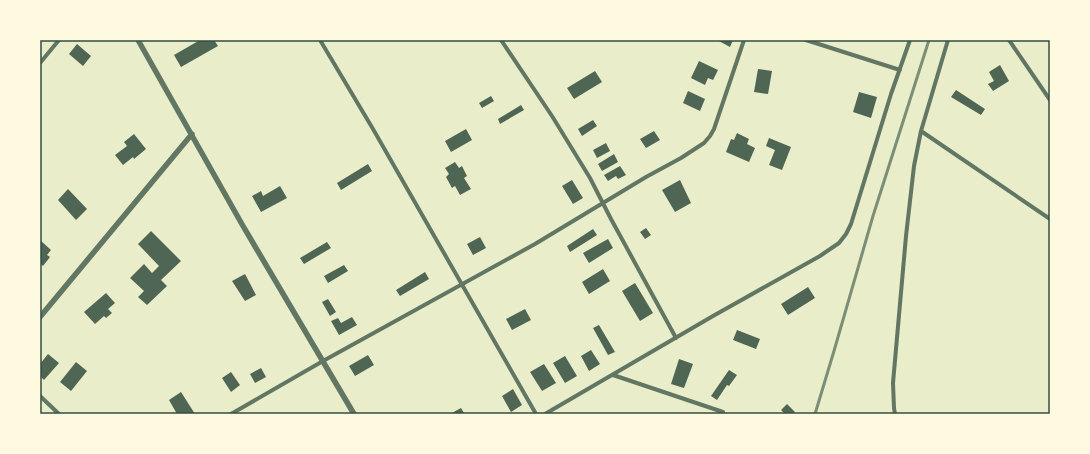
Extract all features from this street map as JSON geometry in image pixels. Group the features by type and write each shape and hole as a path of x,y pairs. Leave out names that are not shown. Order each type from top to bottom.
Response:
{"street":[{"path":"40,63 59,40"},
{"path":"138,40 243,226 354,414"},
{"path":"320,40 373,129 536,414"},
{"path":"501,40 552,116 590,178 676,338"},
{"path":"231,414 323,361 535,244 704,143 714,130 744,40"},
{"path":"806,40 900,70"},
{"path":"545,414 820,256 839,243 851,224 910,40"},
{"path":"895,414 893,383 906,236 914,166 920,131 948,40"},
{"path":"1009,40 1050,100"},
{"path":"920,131 1050,219"},
{"path":"40,317 192,134"},
{"path":"613,375 723,412"},
{"path":"40,396 59,414"}],"building":[{"path":"200,40 214,40 218,46 181,67 174,55"},
{"path":"717,40 733,40 730,47"},
{"path":"77,44 91,56 83,66 69,54"},
{"path":"699,61 718,70 713,80 708,78 705,85 691,78"},
{"path":"1000,65 1009,81 993,91 988,84 994,81 989,72"},
{"path":"758,69 772,71 768,94 754,92"},
{"path":"595,71 602,82 574,99 567,88"},
{"path":"956,90 985,109 981,115 951,97"},
{"path":"688,91 705,99 700,111 683,103"},
{"path":"859,92 877,97 871,118 853,112"},
{"path":"491,96 494,101 482,108 479,103"},
{"path":"521,105 524,110 500,124 498,119"},
{"path":"593,120 597,126 582,136 578,129"},
{"path":"466,129 472,140 451,152 445,141"},
{"path":"654,131 660,140 646,148 640,139"},
{"path":"737,133 749,139 747,144 755,148 749,162 726,152 731,139 734,140"},
{"path":"134,134 146,149 134,159 133,157 123,165 115,155 127,146 124,142"},
{"path":"769,138 791,147 782,170 769,165 775,150 766,146"},
{"path":"606,143 610,151 597,158 593,150"},
{"path":"614,154 618,162 602,171 598,164"},
{"path":"455,162 459,168 462,166 467,176 464,178 471,189 460,195 455,186 452,188 446,177 449,174 445,168"},
{"path":"368,164 372,171 341,190 337,183"},
{"path":"620,166 626,175 618,179 616,176 608,181 604,175"},
{"path":"572,180 583,198 573,204 562,186"},
{"path":"680,180 691,203 675,212 662,190"},
{"path":"280,186 287,198 261,212 252,196 261,191 263,196"},
{"path":"68,189 87,209 76,220 58,200"},
{"path":"646,228 651,235 645,239 640,232"},
{"path":"593,229 597,235 570,252 567,246"},
{"path":"151,231 181,261 161,280 167,286 147,305 138,297 144,291 130,278 144,264 152,273 159,266 138,244"},
{"path":"480,237 486,248 473,255 467,244"},
{"path":"608,239 613,248 589,263 583,253"},
{"path":"40,240 51,250 47,255 50,257 43,266 40,263"},
{"path":"327,242 331,248 304,264 300,258"},
{"path":"344,265 348,271 328,283 324,276"},
{"path":"603,269 610,281 589,294 582,282"},
{"path":"425,272 429,279 400,296 396,290"},
{"path":"245,274 256,295 245,301 232,281"},
{"path":"635,283 653,313 640,321 622,291"},
{"path":"808,287 815,298 788,315 781,304"},
{"path":"106,293 115,303 108,309 112,313 106,318 104,316 95,324 84,312"},
{"path":"328,299 336,312 330,316 322,302"},
{"path":"525,309 531,320 512,330 506,319"},
{"path":"352,317 357,325 339,335 331,321 338,318 341,323"},
{"path":"599,325 615,352 608,355 593,328"},
{"path":"737,330 760,339 756,349 733,340"},
{"path":"591,350 600,364 589,371 581,356"},
{"path":"48,354 59,363 44,380 40,376 40,364"},
{"path":"368,355 374,365 355,376 349,366"},
{"path":"565,356 577,376 565,383 553,363"},
{"path":"679,359 693,364 684,388 671,384"},
{"path":"76,362 87,371 71,391 60,382"},
{"path":"544,364 556,383 542,391 530,372"},
{"path":"261,368 266,377 255,383 250,374"},
{"path":"729,370 737,375 729,386 727,385 717,400 711,396"},
{"path":"231,372 240,385 231,392 222,378"},
{"path":"513,389 522,405 511,412 502,396"},
{"path":"181,392 195,414 177,414 169,400"},
{"path":"787,404 795,412 792,414 785,414 781,410"},
{"path":"461,408 464,413 450,414"}],"railway":[{"path":"815,414 873,216 929,40"}]}
